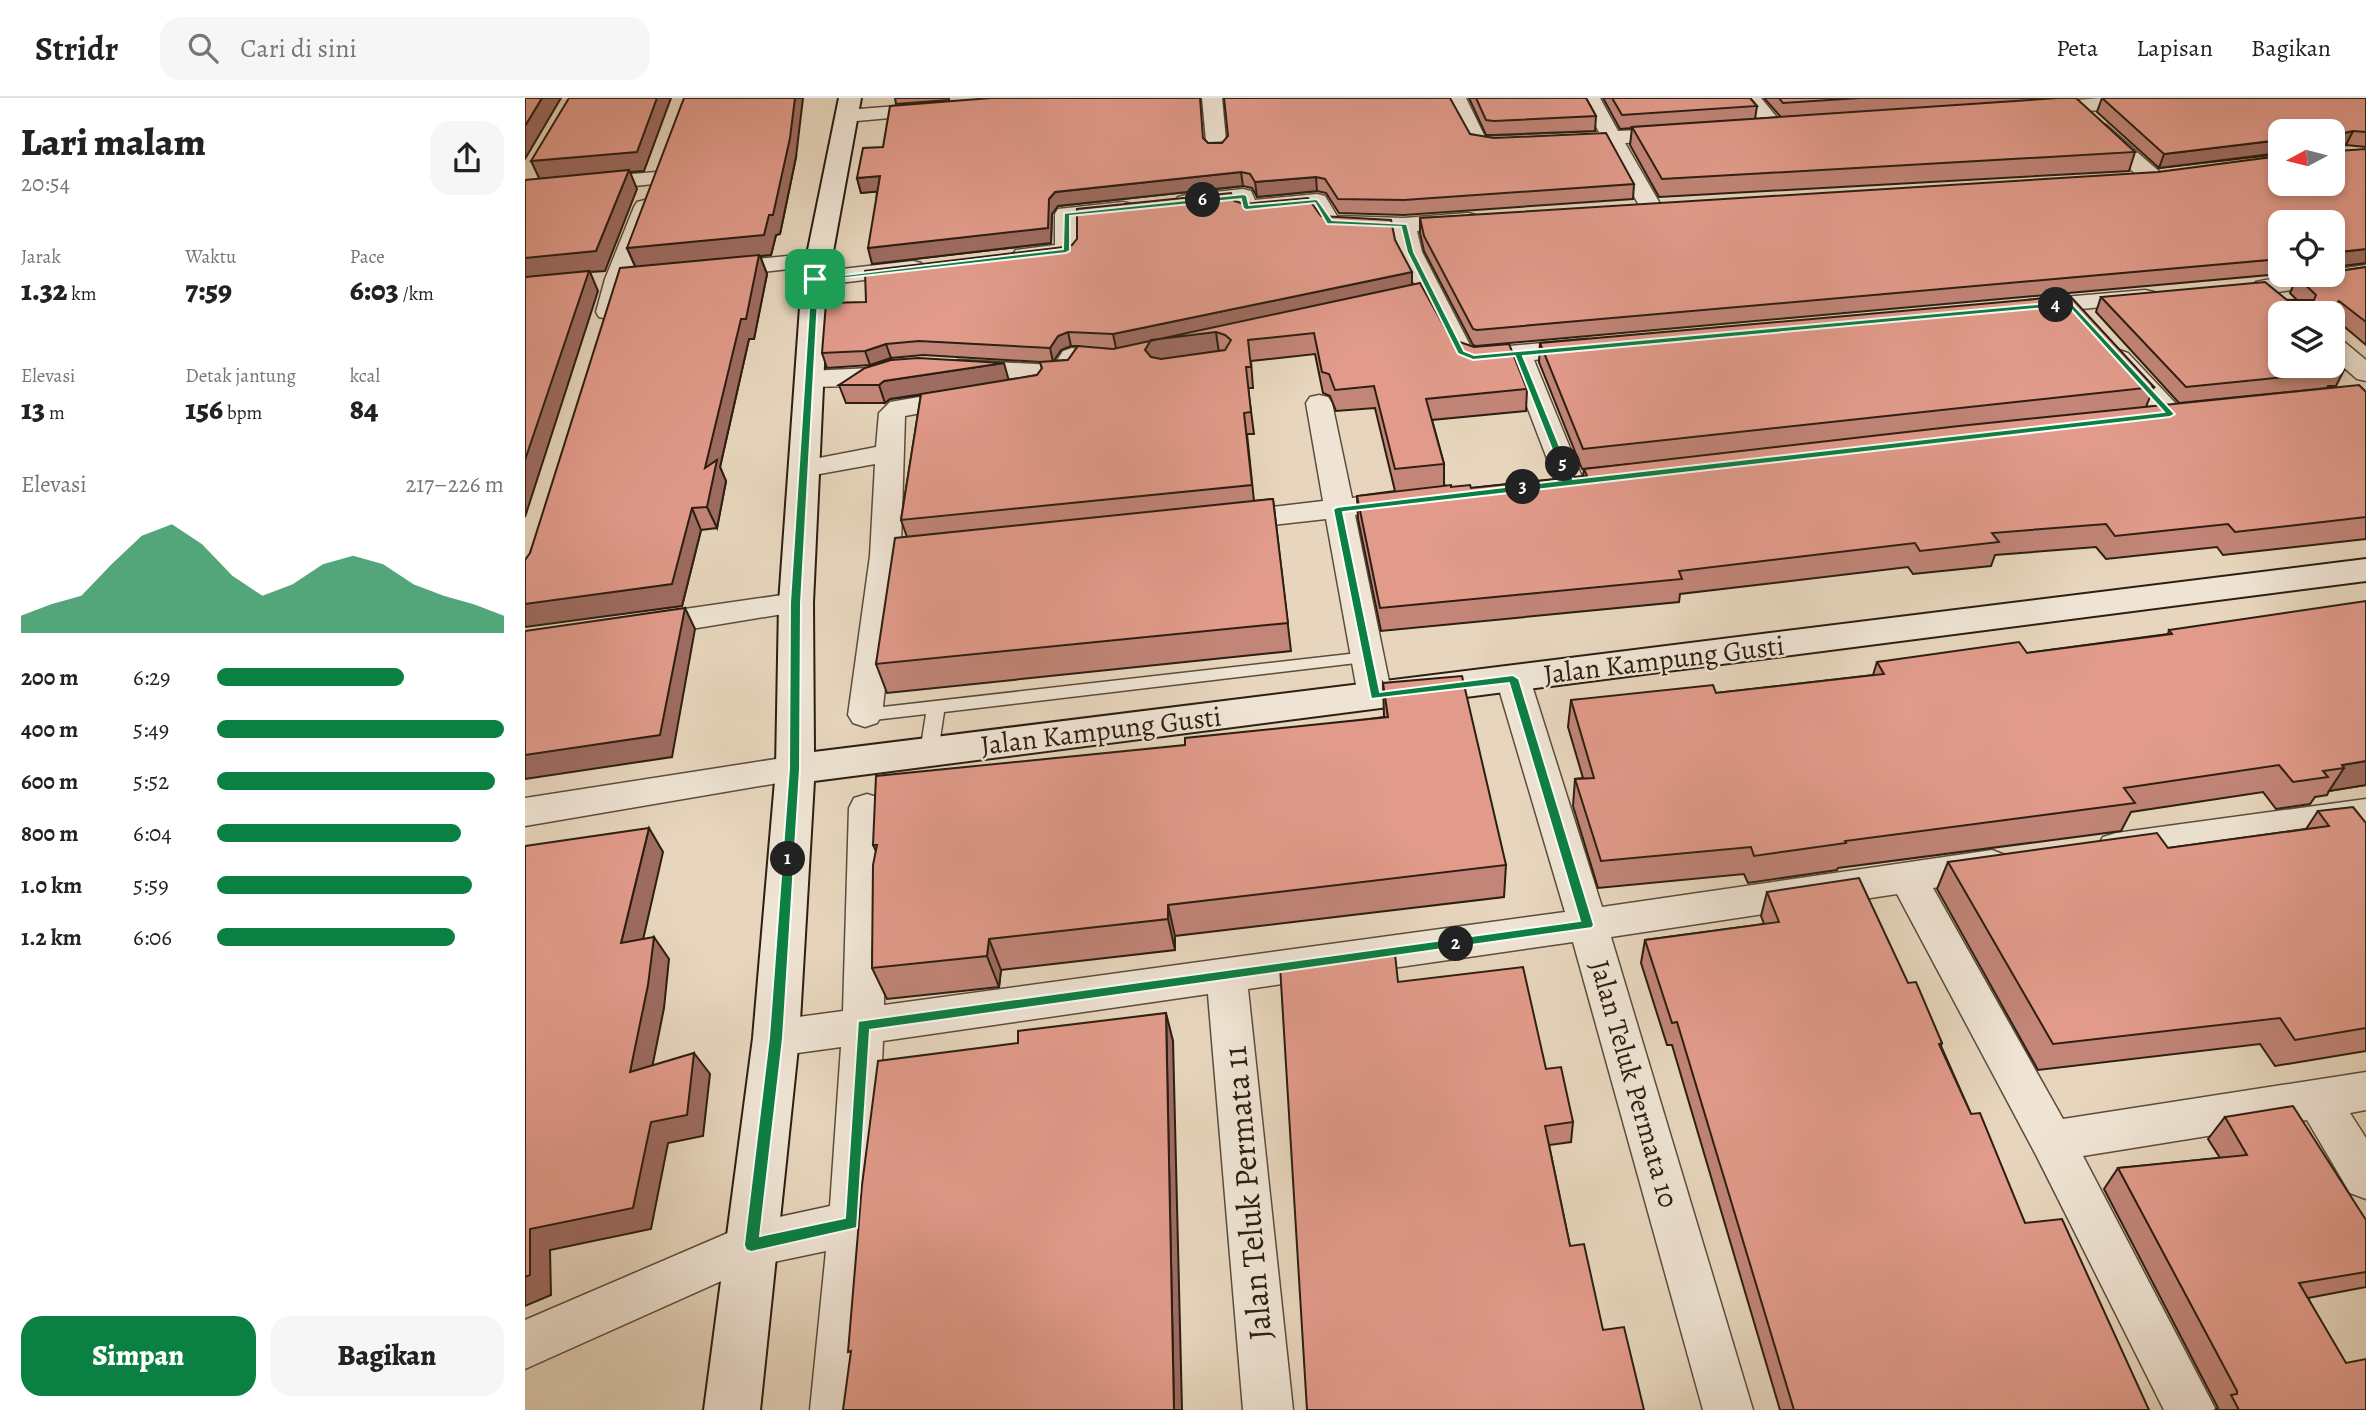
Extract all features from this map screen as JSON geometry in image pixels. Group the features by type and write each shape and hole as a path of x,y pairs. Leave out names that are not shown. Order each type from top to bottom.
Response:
{"main road":[{"path":"732,1410 776,1038 795,769 796,603 816,270 848,107"},
{"name":"Jalan Kampung Gusti","path":"795,769 2366,570"}],"street":[{"path":"1212,98 1217,151"},
{"path":"1456,98 1471,134 1477,142 1483,143 1695,133"},
{"path":"1590,98 1651,207"},
{"path":"1748,129 1782,127 1750,98"},
{"path":"2032,105 2075,106 2166,99"},
{"path":"2075,106 2153,178"},
{"path":"848,107 951,108"},
{"path":"599,341 617,279 664,155"},
{"path":"2125,180 2179,174"},
{"path":"527,181 656,178"},
{"path":"1166,204 1244,196 1246,208 1317,201 1330,222 1404,225 1486,219"},
{"path":"1623,209 1679,205"},
{"path":"997,258 1066,251 1066,214 1140,207"},
{"path":"1404,225 1410,252 1465,356 1611,345"},
{"path":"698,271 942,265"},
{"path":"2239,290 2275,296 2366,272"},
{"path":"590,282 644,277"},
{"path":"1348,309 1430,291"},
{"path":"2006,309 2174,295"},
{"path":"2070,303 2088,324"},
{"path":"2106,344 2183,413 2135,418"},
{"path":"1518,354 1570,482"},
{"path":"809,379 874,376 891,369 929,366 1063,373 1072,356 1097,369 899,408 892,413 884,556 865,715"},
{"path":"2345,363 2362,388"},
{"path":"1319,403 1337,509 1375,696"},
{"path":"803,469 888,453"},
{"path":"1200,523 1433,498"},
{"path":"884,556 967,547"},
{"path":"619,629 796,603"},
{"name":"Jalan Teluk Permata 10","path":"1513,679 1588,925 1728,1410"},
{"path":"525,812 795,769"},
{"path":"835,1410 852,1223 863,1026 867,808"},
{"path":"2086,852 2364,816"},
{"path":"776,1038 1227,977 2031,859"},
{"path":"1907,876 2052,1141 2191,1410"},
{"name":"Jalan Teluk Permata 11","path":"1227,977 1268,1410"},
{"path":"2052,1141 2366,1091"},
{"path":"2317,1098 2366,1178"},
{"path":"525,1345 751,1245 852,1223"}],"lane":[{"path":"865,715 1367,657"},
{"path":"929,752 936,707"}],"building":[{"path":"525,98 542,98 525,126"},
{"path":"569,98 657,98 637,152 531,161"},
{"path":"684,98 795,98 790,138 773,215 769,215 764,235 627,248"},
{"path":"991,98 1200,98 1203,138 1208,143 1222,143 1228,136 1224,98 1450,98 1470,134 1494,138 1606,133 1634,184 1404,200 1338,199 1325,179 1316,177 1255,182 1250,174 1241,172 1055,192 1049,199 1048,228 868,248 880,176 857,178 863,148 883,147 890,106"},
{"path":"1476,98 1586,98 1596,116 1486,120"},
{"path":"1612,98 1750,98 1757,106 1622,115"},
{"path":"1779,98 1860,98 1783,103"},
{"path":"2076,98 2135,152 1662,179 1632,127"},
{"path":"2102,98 2366,98 2366,132 2345,133 2345,119 2268,119 2268,141 2164,154"},
{"path":"2366,149 2366,249 2345,251 2345,210 2268,210 2268,260 1477,330 1473,329 1424,236 1420,218 2158,172 2268,158 2268,196 2345,196 2345,150"},
{"path":"629,170 596,251 525,258 525,180"},
{"path":"1231,193 1234,201 1244,204 1308,198 1321,216 1391,220 1395,240 1412,272 1113,334 1068,332 1058,336 1050,348 919,341 886,344 865,351 822,353 826,303 866,302 865,271 1064,247 1072,245 1077,239 1077,209"},
{"path":"759,255 746,319 741,319 705,468 717,460 707,507 692,508 672,584 525,604 525,560 530,553 620,268"},
{"path":"2366,267 2366,322 2345,306 2345,301 2268,301 2268,378 2275,378 2186,387 2101,297 2265,282 2287,300 2314,300 2316,295 2308,287 2345,287 2345,270"},
{"path":"589,271 525,460 525,277"},
{"path":"1420,283 1451,339 1474,347 1509,344 1527,389 1426,399 1444,464 1395,469 1374,386 1335,390 1329,374 1322,372 1314,333 1248,340 1251,367 1246,367 1251,412 1244,413 1252,485 901,520 921,394 1037,375 1042,368 1040,362 1068,360 1078,346 1113,349 1150,341 1145,350 1151,357 1161,359 1225,350 1231,340 1216,332 1160,339"},
{"path":"2070,296 2154,387 1583,449 1540,343"},
{"path":"918,358 1004,363 884,381 879,385 839,385 865,368 891,360"},
{"path":"2359,385 2366,392 2366,517 2235,532 2228,524 2115,536 2106,524 1992,533 1999,542 1920,551 1915,543 1679,571 1682,579 1380,608 1357,496 1451,485 1470,485 1471,488 1587,476 1584,469 1959,426"},
{"path":"1273,499 1288,623 876,664 895,538"},
{"path":"2366,601 2366,761 2323,771 2328,777 2293,782 2279,765 2124,788 2135,803 1845,841 1846,843 1754,856 1751,847 1601,861 1575,779 1594,778 1571,700 1713,685 1716,693 1884,674 1877,662 2019,642 2027,653 2172,634 2169,630"},
{"path":"685,608 660,735 525,755 525,631"},
{"path":"1462,676 1506,865 1168,905 1168,919 989,939 987,956 872,968 873,865 877,845 873,845 876,776 1185,745 1185,738 1388,717 1383,683"},
{"path":"2353,807 2366,823 2366,1028 2295,1040 2280,1018 2053,1044 1948,862 2157,833 2168,848 2329,826 2318,811"},
{"path":"649,828 621,943 654,937 648,985 630,1072 694,1053 687,1115 651,1122 633,1208 530,1229 530,1275 525,1277 525,846"},
{"path":"1859,878 1908,983 1916,982 1942,1043 1939,1044 1971,1114 1980,1113 2025,1223 2062,1219 2149,1410 1794,1410 1677,1022 1672,1023 1645,940 1779,922 1767,892"},
{"path":"1395,954 1398,982 1523,967 1546,1069 1561,1067 1573,1122 1545,1126 1570,1246 1584,1244 1603,1330 1624,1327 1644,1410 1307,1410 1280,966"},
{"path":"1166,1013 1174,1410 843,1410 851,1351 848,1352 862,1185 878,1061 1018,1043 1018,1031"},
{"path":"2293,1106 2366,1220 2366,1272 2299,1283 2346,1363 2366,1359 2366,1410 2239,1410 2231,1395 2237,1394 2237,1391 2118,1168 2247,1155 2225,1117"}],"route":[{"path":"815,279 796,603 795,769 776,1038 751,1245 852,1223 863,1026 1588,925 1513,679 1375,696 1337,509 1570,482 1518,354 2070,303 2170,414 1570,482 1520,356 1518,354 1473,357 1465,356 1461,352 1410,252 1404,225 1330,222 1317,201 1246,208 1244,196 1066,214 1066,251 815,279"}]}
